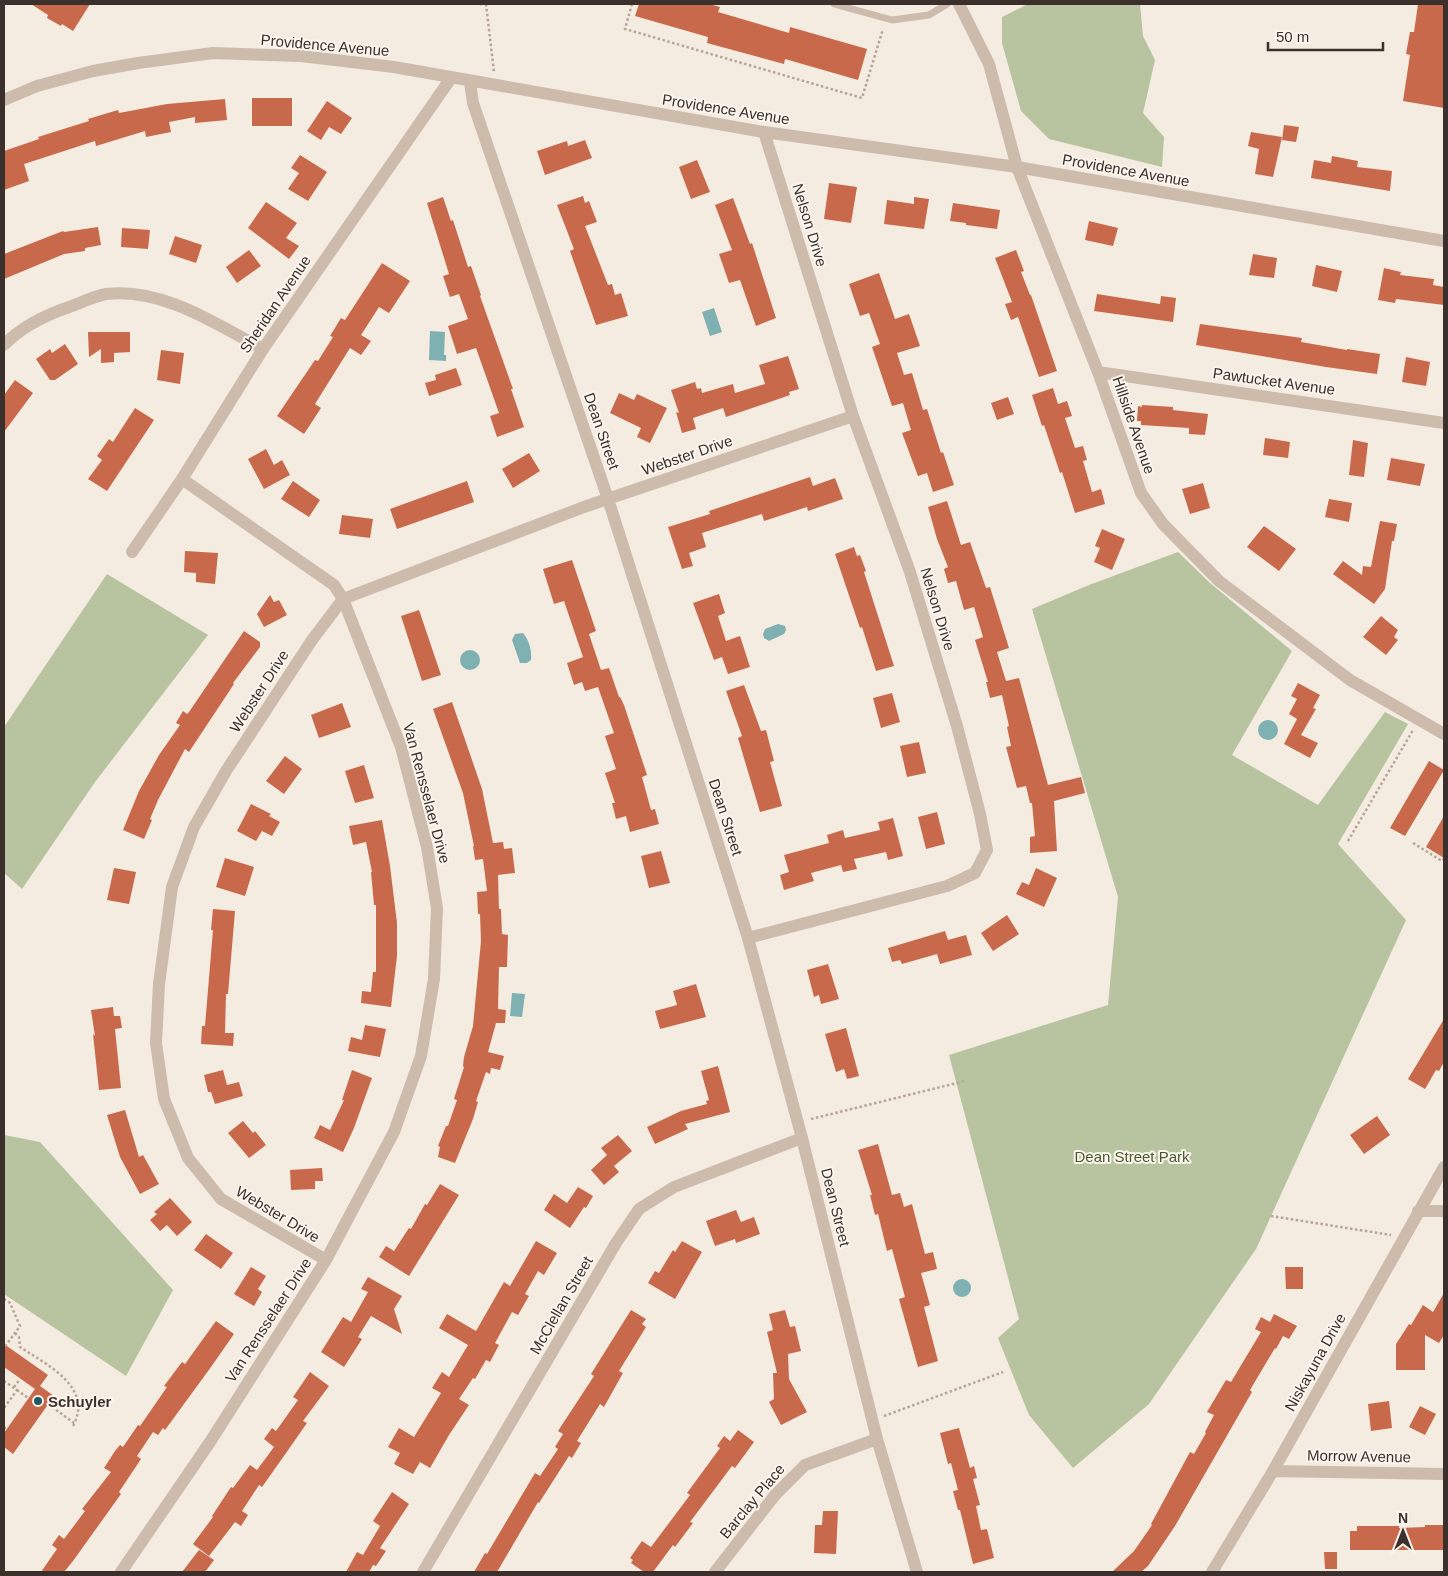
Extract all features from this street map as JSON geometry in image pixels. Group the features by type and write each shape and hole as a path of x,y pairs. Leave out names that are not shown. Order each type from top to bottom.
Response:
{"street":[{"name":"Hillside Avenue","path":"959,4 989,64 1017,168 1098,372 1141,493 1164,524 1219,581 1350,680 1444,734"},
{"name":"Providence Avenue","path":"4,100 37,86 93,71 213,53 301,56 394,67 470,82 764,132 1017,168 1444,241"},
{"name":"Sheridan Avenue","path":"132,552 182,479 263,349 451,78"},
{"name":"Dean Street","path":"470,82 473,103 608,499 748,938 798,1122 873,1420 917,1572"},
{"name":"Nelson Drive","path":"748,938 947,886 975,873 987,850 980,814 957,726 910,572 853,416 764,132"},
{"path":"4,345 13,335 53,312 105,294 126,294 147,296 187,310 263,349"},
{"name":"Pawtucket Avenue","path":"1098,372 1444,423"},
{"name":"Webster Drive","path":"326,1260 221,1199 188,1158 164,1099 156,1043 159,984 172,887 194,827 226,771 312,640 343,599 608,499 853,416"},
{"name":"Van Rensselaer Drive","path":"121,1572 210,1442 326,1260 394,1132 422,1056 434,979 437,908 428,847 401,747 343,599 334,585 182,479"},
{"name":"McClellan Street","path":"423,1572 611,1252 639,1209 674,1187 802,1138"},
{"name":"Niskayuna Drive","path":"1212,1572 1272,1471 1444,1167"},
{"path":"1418,1211 1444,1211"},
{"name":"Barclay Place","path":"715,1572 775,1495 805,1465 878,1438"},
{"name":"Morrow Avenue","path":"1272,1471 1444,1474"}],"lane":[{"path":"834,4 892,20 929,15 947,4"}],"path":[{"path":"480,4 486,4 496,86"},
{"path":"632,4 625,29 862,98 886,18"},
{"path":"1348,841 1419,720"},
{"path":"1412,843 1442,860 1444,859"},
{"path":"798,1122 965,1081"},
{"path":"1271,1216 1404,1237"},
{"path":"4,1299 10,1304 20,1326 4,1348"},
{"path":"15,1333 19,1337 20,1347 64,1376 76,1393 78,1417 73,1425 48,1404"},
{"path":"873,1420 1002,1372"},
{"path":"14,1387 20,1379"},
{"path":"4,1381 28,1398"},
{"path":"4,1408 17,1390"}],"green space":[{"path":"1028,4 1140,4 1143,36 1155,60 1143,113 1164,137 1162,167 1049,139 1021,111 1002,43 1002,17"},
{"name":"Dean Street Park","path":"1178,552 1210,583 1292,651 1232,755 1318,805 1385,712 1408,724 1338,844 1406,920 1256,1249 1149,1404 1073,1468 1029,1415 998,1338 1019,1319 949,1055 1108,1005 1118,897 1032,609 1089,585"},
{"path":"107,574 208,635 95,782 22,889 4,873 4,727"},
{"path":"4,1135 40,1142 173,1290 126,1376 4,1294"}],"water":[{"path":"714,308 722,332 710,336 702,312"},
{"path":"430,331 445,332 444,355 446,355 446,361 429,360"},
{"path":"778,624 785,626 784,634 769,641 764,638 765,629"},
{"path":"523,633 531,653 531,660 527,663 520,663 512,640 515,634"},
{"path":"470,650 477,653 480,660 477,667 470,670 463,667 460,660 463,653"},
{"path":"1268,720 1275,723 1278,730 1275,737 1268,740 1261,737 1258,730 1261,723"},
{"path":"512,993 525,994 522,1017 510,1016"},
{"path":"958,1279 966,1279 971,1284 969,1295 958,1297 953,1292 953,1284"}],"building":[{"path":"31,4 90,4 73,31 47,18 48,15"},
{"path":"639,4 709,4 720,7 718,12 789,33 790,27 867,49 858,80 785,59 784,64 707,43 708,37 635,16"},
{"path":"1418,4 1444,4 1444,108 1403,101 1410,55 1406,54 1410,32 1414,32"},
{"path":"252,98 292,98 292,126 252,126"},
{"path":"225,99 227,120 195,123 195,117 169,122 171,132 146,137 145,131 96,146 95,141 24,164 29,181 4,190 4,151 39,139 38,137 118,110 119,113 167,104"},
{"path":"327,101 352,118 341,134 329,127 321,140 307,131"},
{"path":"1284,125 1299,127 1296,142 1282,140"},
{"path":"1251,132 1282,137 1273,177 1255,174 1259,149 1248,146"},
{"path":"585,140 592,158 545,175 537,151 567,141 568,146"},
{"path":"300,155 327,172 308,201 288,189 299,173 291,168"},
{"path":"1332,156 1358,161 1357,167 1392,171 1390,191 1311,178 1314,160 1331,163"},
{"path":"697,160 710,192 691,199 679,167"},
{"path":"829,183 857,187 851,223 824,219"},
{"path":"583,196 585,203 589,201 597,222 585,226 608,285 612,284 615,295 621,293 628,316 596,325 570,251 574,249 557,205"},
{"path":"443,197 451,221 453,220 468,267 471,266 524,427 497,437 490,416 499,413 476,348 457,354 448,326 468,319 459,294 450,297 443,276 449,274 427,203"},
{"path":"914,197 929,199 924,229 884,224 887,200 914,204"},
{"path":"733,198 750,244 752,243 776,318 756,326 740,280 729,283 719,254 732,250 715,205"},
{"path":"266,202 297,223 286,238 299,246 289,259 248,228"},
{"path":"953,203 1000,210 997,229 950,221"},
{"path":"1089,221 1118,228 1113,246 1085,240"},
{"path":"98,227 101,245 85,248 85,251 64,254 4,279 4,254 63,231"},
{"path":"122,228 150,230 148,249 121,247"},
{"path":"175,236 202,245 196,263 169,254"},
{"path":"249,250 261,266 237,283 226,267"},
{"path":"1016,250 1024,271 1021,272 1031,295 1057,371 1039,377 1018,317 1011,320 1005,304 1012,302 995,258"},
{"path":"1253,254 1277,258 1274,278 1249,275"},
{"path":"382,263 410,281 389,313 379,307 361,335 371,341 361,355 350,348 315,404 321,408 304,434 277,416 315,360 318,361 333,337 330,336 341,318 345,320"},
{"path":"1316,265 1342,271 1337,292 1312,286"},
{"path":"1384,268 1401,272 1400,275 1434,279 1433,285 1444,287 1444,305 1396,299 1395,303 1378,300"},
{"path":"879,273 895,319 909,314 920,346 897,353 904,375 912,373 923,410 927,409 941,453 943,452 954,485 933,492 927,473 918,476 902,433 911,430 903,403 892,406 872,347 880,344 869,313 860,316 849,284"},
{"path":"1097,294 1160,304 1161,296 1176,298 1173,322 1094,311"},
{"path":"1200,324 1302,338 1301,342 1380,354 1377,374 1196,345"},
{"path":"88,332 130,332 130,352 114,353 114,362 101,363 101,349 89,357"},
{"path":"65,344 78,364 55,380 50,380 36,359 50,349 52,353"},
{"path":"161,350 184,353 180,384 157,380"},
{"path":"788,356 799,389 789,392 790,395 726,417 723,408 693,418 696,429 682,433 676,412 679,413 671,390 695,382 697,389 701,388 702,393 733,384 735,393 765,384 759,365"},
{"path":"1406,357 1430,362 1426,386 1402,382"},
{"path":"456,368 462,385 429,396 425,383 436,380 435,375"},
{"path":"15,380 33,393 4,432 4,395"},
{"path":"1053,388 1058,404 1067,401 1072,416 1065,418 1075,448 1083,446 1087,460 1083,461 1092,492 1101,489 1105,504 1075,513 1062,472 1060,473 1032,395"},
{"path":"619,393 634,400 637,394 667,408 650,443 637,437 641,428 610,413"},
{"path":"1008,397 1014,414 997,420 991,403"},
{"path":"1142,405 1173,407 1173,410 1208,414 1205,435 1189,434 1189,428 1141,425 1141,421 1137,421 1138,406 1142,407"},
{"path":"135,408 154,420 107,491 88,479 102,460 97,456 109,439 113,442"},
{"path":"1265,438 1290,442 1288,458 1263,455"},
{"path":"1353,440 1368,443 1364,477 1349,475"},
{"path":"266,449 274,465 282,460 290,475 264,489 248,459"},
{"path":"529,453 540,471 513,488 502,469"},
{"path":"1391,458 1425,464 1420,486 1387,480"},
{"path":"810,477 813,486 835,478 843,499 808,511 807,507 764,521 762,514 702,533 706,547 689,553 693,566 682,569 668,527 710,514 709,511"},
{"path":"293,481 320,500 309,517 281,499"},
{"path":"467,481 474,502 397,529 390,509"},
{"path":"1203,483 1210,508 1190,514 1182,489"},
{"path":"1329,499 1352,503 1349,522 1325,517"},
{"path":"947,501 961,545 970,542 986,588 990,587 1009,648 997,652 1006,681 1019,678 1048,785 1081,777 1085,793 1054,801 1057,851 1030,853 1030,837 1035,836 1032,803 1030,803 1026,786 1017,788 1006,747 1011,746 1007,727 1009,726 1002,695 990,698 986,682 988,682 975,640 983,637 974,607 964,610 956,581 948,583 944,569 948,567 937,539 928,507"},
{"path":"342,515 373,519 370,538 339,534"},
{"path":"1380,521 1397,524 1394,541 1392,541 1385,589 1374,604 1333,574 1343,561 1362,575 1363,566 1371,567"},
{"path":"1264,526 1296,549 1279,571 1247,547"},
{"path":"1102,529 1125,539 1112,570 1094,562 1100,548 1095,546"},
{"path":"854,547 857,556 860,555 866,571 864,572 894,666 876,671 835,554"},
{"path":"185,551 218,553 215,584 196,582 196,573 184,572"},
{"path":"572,560 596,631 589,634 601,670 609,668 619,697 624,705 647,775 642,777 651,810 655,809 659,824 630,832 626,816 616,819 612,803 615,803 605,773 616,769 605,736 614,733 598,687 585,691 582,682 574,685 567,663 583,657 564,601 554,604 543,569"},
{"path":"719,594 725,613 718,616 726,641 740,636 750,667 728,674 722,657 714,660 693,603"},
{"path":"270,595 274,602 279,600 287,615 264,627 257,614"},
{"path":"419,610 441,675 422,681 401,616"},
{"path":"1381,616 1398,630 1394,637 1398,640 1386,655 1363,637"},
{"path":"244,631 260,642 260,647 233,683 189,752 185,749 158,800 144,839 123,830 139,791 159,755 180,725 176,723 183,711 187,714 189,712"},
{"path":"1298,683 1320,695 1313,708 1316,709 1301,735 1318,743 1310,758 1284,744 1297,719 1289,714 1297,699 1291,696"},
{"path":"744,685 761,731 766,730 774,761 770,762 782,806 760,812 738,738 742,736 726,691"},
{"path":"892,693 900,722 881,728 873,698"},
{"path":"452,702 482,789 493,843 503,842 504,849 512,848 515,873 498,875 502,934 508,935 507,967 499,967 498,1009 506,1010 505,1023 496,1023 488,1052 504,1056 500,1070 491,1068 490,1074 486,1072 476,1101 478,1102 473,1119 455,1163 438,1157 440,1147 438,1146 446,1126 448,1126 457,1100 454,1099 464,1067 464,1057 473,1026 481,941 477,892 487,891 483,859 475,860 463,793 433,709"},
{"path":"342,703 351,727 319,738 311,715"},
{"path":"919,742 926,773 907,777 900,746"},
{"path":"285,756 302,769 284,794 266,781"},
{"path":"1429,761 1444,770 1405,836 1390,828"},
{"path":"364,765 374,798 355,803 345,771"},
{"path":"251,804 271,814 269,816 280,822 272,836 262,831 256,841 237,831"},
{"path":"937,812 945,844 926,849 918,817"},
{"path":"1444,816 1444,858 1426,847"},
{"path":"893,818 903,856 888,860 886,852 854,859 857,869 843,872 841,865 811,873 814,881 784,890 780,875 789,872 784,855 829,843 827,835 843,830 845,838 880,830 878,822"},
{"path":"382,820 397,923 397,956 391,1007 361,1003 362,991 371,992 373,972 376,972 376,905 374,905 372,872 366,842 353,845 349,826"},
{"path":"661,851 670,883 649,888 641,856"},
{"path":"225,858 254,867 245,896 216,887"},
{"path":"114,868 136,872 129,904 107,900"},
{"path":"1036,868 1057,878 1044,907 1016,894 1022,882 1029,885"},
{"path":"213,909 235,911 228,994 226,994 225,1033 234,1033 233,1046 201,1044 202,1026 205,1026"},
{"path":"1007,915 1019,934 993,951 981,933"},
{"path":"945,931 948,940 966,935 972,955 940,964 937,954 902,964 900,960 892,962 888,948"},
{"path":"828,964 839,999 821,1004 819,995 814,997 807,970"},
{"path":"696,984 706,1017 660,1029 655,1011 677,1005 673,991"},
{"path":"113,1007 114,1016 120,1016 122,1028 115,1029 121,1088 99,1090 91,1010"},
{"path":"1444,1019 1444,1062 1439,1071 1436,1070 1425,1089 1408,1079"},
{"path":"365,1025 386,1029 380,1057 348,1051 351,1037 362,1040"},
{"path":"846,1028 859,1076 847,1079 844,1069 836,1072 825,1034"},
{"path":"718,1066 730,1112 685,1124 688,1129 655,1144 647,1127 681,1111 707,1104 706,1101 709,1100 701,1071"},
{"path":"223,1070 227,1085 239,1082 243,1096 215,1104 211,1092 208,1092 204,1075"},
{"path":"352,1070 372,1078 343,1152 314,1138 320,1125 330,1130 344,1100 342,1100"},
{"path":"125,1110 139,1157 143,1155 159,1184 140,1194 120,1157 107,1115"},
{"path":"1377,1116 1390,1135 1364,1154 1350,1135"},
{"path":"243,1121 253,1133 255,1131 266,1145 249,1158 228,1133"},
{"path":"618,1135 632,1151 614,1166 619,1172 604,1185 591,1170 607,1155 601,1148"},
{"path":"878,1144 892,1195 900,1193 904,1207 912,1204 925,1254 933,1252 937,1269 921,1273 930,1305 924,1307 938,1361 918,1367 899,1299 905,1297 892,1249 887,1251 878,1214 875,1215 870,1195 872,1195 858,1150"},
{"path":"322,1168 323,1181 315,1181 315,1189 291,1190 290,1170"},
{"path":"440,1184 459,1195 409,1276 379,1257 386,1246 394,1251 409,1228 411,1229 425,1204 427,1205"},
{"path":"578,1187 593,1196 570,1228 544,1210 554,1194 567,1203"},
{"path":"170,1198 192,1222 177,1236 167,1225 160,1231 150,1220 157,1214 154,1212"},
{"path":"736,1210 741,1222 754,1217 760,1234 736,1243 735,1239 715,1246 706,1221"},
{"path":"206,1234 233,1253 221,1269 194,1250"},
{"path":"536,1241 557,1253 544,1275 538,1271 525,1294 529,1296 518,1315 512,1312 495,1343 499,1345 490,1362 486,1360 475,1379 473,1378 459,1399 469,1405 430,1468 420,1462 413,1474 394,1464 400,1453 388,1447 399,1428 414,1437 441,1393 432,1388 442,1372 449,1377 468,1345 439,1328 447,1314 476,1331 504,1282 510,1286"},
{"path":"682,1241 702,1252 675,1299 648,1283 655,1271 659,1273 673,1250 675,1252"},
{"path":"251,1267 266,1276 258,1289 262,1292 254,1306 234,1294"},
{"path":"1285,1267 1303,1267 1303,1289 1286,1289"},
{"path":"368,1277 402,1296 394,1309 402,1334 371,1316 358,1337 362,1339 344,1367 321,1352 343,1317 351,1322 368,1292 361,1289"},
{"path":"1444,1293 1444,1335 1439,1343 1425,1335 1425,1370 1396,1370 1396,1344 1409,1324 1411,1325 1423,1305 1433,1312"},
{"path":"631,1310 646,1319 642,1324 646,1327 619,1371 623,1373 604,1407 600,1404 577,1441 581,1443 572,1458 569,1456 538,1502 497,1572 474,1572 485,1553 487,1554 535,1473 540,1476 558,1449 555,1447 563,1434 558,1431 594,1376 591,1374"},
{"path":"785,1310 790,1327 795,1326 801,1351 788,1354 789,1379 807,1412 781,1425 769,1402 774,1399 773,1373 777,1373 767,1332 773,1330 769,1314"},
{"path":"1274,1314 1297,1326 1289,1339 1283,1336 1275,1348 1175,1526 1148,1566 1141,1572 1112,1572 1134,1551 1152,1525 1190,1452 1194,1454 1214,1415 1207,1412 1226,1380 1231,1382 1261,1332 1255,1329 1261,1317 1270,1322"},
{"path":"216,1321 234,1334 211,1367 165,1430 163,1428 158,1435 153,1432 137,1456 141,1459 119,1492 121,1494 64,1572 41,1572 57,1549 52,1545 59,1535 64,1539 85,1511 82,1509 111,1472 104,1468 115,1451 120,1445 123,1447 138,1425 140,1426 167,1387 164,1386 182,1362 185,1364"},
{"name":"Schuyler","path":"4,1344 48,1375 40,1386 54,1396 13,1454 4,1447 4,1433 35,1389 4,1367"},
{"path":"310,1372 329,1386 303,1421 307,1423 262,1487 259,1485 242,1511 248,1515 241,1526 235,1522 209,1556 193,1544 213,1517 231,1487 233,1488 250,1465 257,1470 274,1447 264,1439 272,1428 276,1431 298,1400 293,1397"},
{"path":"1389,1401 1392,1428 1371,1431 1368,1404"},
{"path":"1420,1406 1436,1414 1425,1435 1409,1427"},
{"path":"959,1428 970,1468 974,1466 977,1478 973,1479 980,1505 976,1506 981,1530 987,1529 994,1558 973,1564 960,1510 958,1510 953,1491 958,1490 951,1463 948,1464 940,1433"},
{"path":"738,1430 754,1442 735,1468 732,1466 690,1522 693,1523 675,1547 673,1545 653,1572 644,1572 631,1563 633,1560 630,1558 642,1541 651,1547 690,1495 687,1493 720,1448 717,1446 724,1436 730,1441"},
{"path":"392,1492 409,1504 380,1548 386,1551 376,1566 373,1565 369,1572 346,1572 357,1552 363,1555 380,1526 373,1521"},
{"path":"823,1511 838,1511 836,1554 814,1553 815,1525 822,1525"},
{"path":"1425,1525 1444,1525 1444,1550 1350,1550 1350,1531 1357,1531 1357,1526 1399,1526 1399,1528 1425,1527"},
{"path":"199,1550 214,1560 205,1572 182,1572"},
{"path":"1324,1552 1337,1552 1337,1569 1325,1569"}],"place":[{"name":"Schuyler","path":"38,1401"}]}
